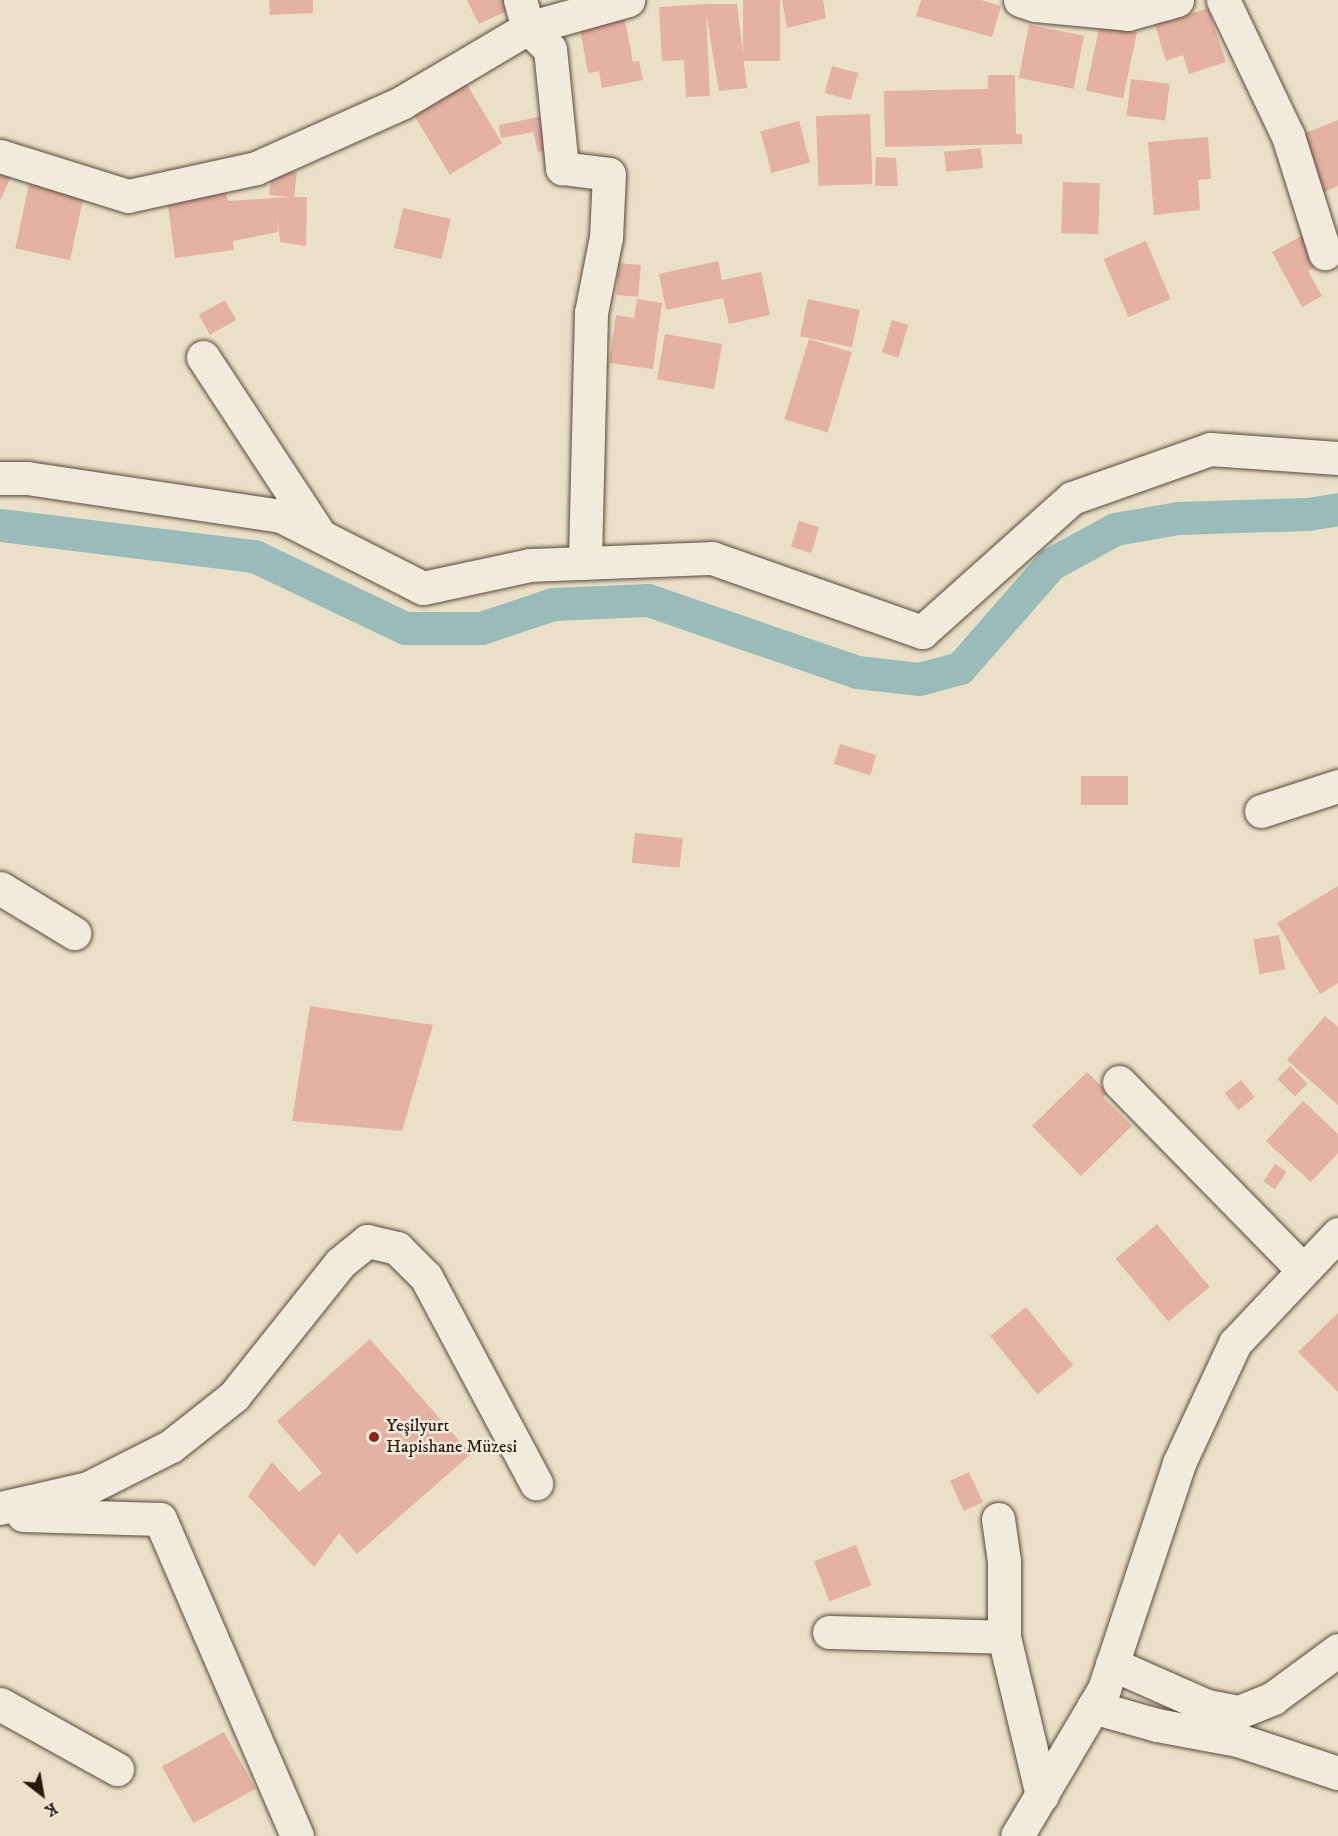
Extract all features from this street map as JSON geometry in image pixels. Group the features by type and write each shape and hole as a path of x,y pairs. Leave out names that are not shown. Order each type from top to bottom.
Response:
{"street":[{"path":"0,156 128,196 256,168 401,103 524,14 628,0"},
{"path":"1020,0 1035,5 1128,14 1177,0"},
{"path":"1223,0 1288,136 1324,254"},
{"path":"524,14 550,49 562,168 609,174 606,237 591,313 585,563"},
{"path":"203,357 321,537"},
{"path":"0,478 27,478 281,516 423,588 530,565 712,558 922,632 1072,498 1210,449 1338,458"},
{"path":"1260,811 1338,786"},
{"path":"0,888 74,933"},
{"path":"1119,1082 1302,1269"},
{"path":"1017,1836 1093,1707 1112,1664 1179,1463 1235,1343 1302,1269 1338,1234"},
{"path":"0,1508 88,1488 171,1446 234,1396 340,1263 367,1241 398,1248 426,1277 536,1483"},
{"path":"0,1515 160,1519 297,1836"},
{"path":"998,1519 1004,1561 1004,1637 1042,1794"},
{"path":"829,1632 1004,1637"},
{"path":"1112,1664 1207,1706 1239,1712 1273,1698 1338,1650"},
{"path":"0,1704 117,1768"},
{"path":"1093,1707 1157,1725 1238,1740 1338,1773"}],"building":[{"path":"269,0 313,0 313,13 270,15"},
{"path":"467,0 512,0 515,7 479,24"},
{"path":"743,0 780,0 780,61 743,61"},
{"path":"782,0 823,0 826,18 787,28"},
{"path":"921,0 981,0 1001,6 992,37 916,16"},
{"path":"737,4 747,88 719,91 706,13 710,96 686,97 684,60 662,61 659,7"},
{"path":"1208,8 1226,62 1189,74 1183,55 1166,61 1155,25"},
{"path":"624,15 633,62 639,61 643,80 602,88 599,71 588,73 579,24"},
{"path":"1100,24 1137,32 1123,98 1086,91"},
{"path":"1029,25 1084,36 1074,89 1019,78"},
{"path":"832,66 858,73 851,100 825,93"},
{"path":"988,75 1015,75 1016,134 1022,134 1022,144 885,147 884,91 988,89"},
{"path":"463,78 502,143 450,175 411,109"},
{"path":"1131,79 1170,84 1165,120 1126,116"},
{"path":"870,114 872,184 818,186 816,116"},
{"path":"548,115 556,149 538,152 533,132 501,138 499,125"},
{"path":"1338,120 1338,186 1320,194 1296,137"},
{"path":"799,121 810,163 771,173 760,131"},
{"path":"1208,137 1211,179 1198,180 1200,210 1154,215 1148,142"},
{"path":"981,148 983,168 946,172 944,152"},
{"path":"876,157 896,158 898,186 875,186"},
{"path":"0,166 13,172 0,201"},
{"path":"272,171 297,172 294,197 307,197 306,246 280,242 277,216 278,232 233,241 234,250 175,258 167,198 226,192 228,201 289,197 269,195"},
{"path":"1063,182 1100,183 1098,234 1061,233"},
{"path":"29,184 84,196 70,260 15,249"},
{"path":"403,208 451,219 442,259 394,248"},
{"path":"1307,233 1323,263 1308,271 1322,296 1302,307 1272,252"},
{"path":"1146,241 1171,299 1128,317 1104,259"},
{"path":"718,261 722,280 761,272 770,315 729,324 723,298 666,310 659,274"},
{"path":"619,263 641,265 638,297 616,295"},
{"path":"637,299 662,303 653,369 609,363 616,315 634,318"},
{"path":"808,299 860,310 852,347 800,336"},
{"path":"225,300 236,320 210,335 199,315"},
{"path":"892,320 908,325 898,357 882,353"},
{"path":"665,334 722,344 714,389 657,379"},
{"path":"809,339 852,352 827,432 784,419"},
{"path":"799,521 819,527 811,553 791,547"},
{"path":"840,744 876,755 870,775 834,764"},
{"path":"1081,776 1128,776 1128,805 1081,805"},
{"path":"635,833 683,838 680,868 632,863"},
{"path":"1338,886 1338,983 1320,994 1277,923"},
{"path":"1279,935 1285,969 1259,974 1253,940"},
{"path":"310,1006 433,1025 402,1131 292,1121"},
{"path":"1325,1016 1338,1027 1338,1105 1287,1060"},
{"path":"1290,1066 1308,1084 1295,1096 1277,1079"},
{"path":"1087,1072 1108,1093 1103,1097 1132,1126 1081,1176 1032,1126"},
{"path":"1241,1080 1255,1097 1239,1110 1225,1093"},
{"path":"1303,1101 1338,1134 1338,1153 1311,1182 1266,1141"},
{"path":"1275,1164 1287,1172 1275,1189 1263,1181"},
{"path":"1157,1224 1210,1287 1168,1322 1116,1259"},
{"path":"1026,1307 1073,1365 1037,1394 990,1336"},
{"path":"1338,1313 1338,1392 1298,1352"},
{"name":"Yeşilyurt Hapishane Müzesi","path":"370,1339 471,1454 357,1554 339,1533 314,1567 248,1496 272,1462 299,1492 322,1473 277,1421"},
{"path":"969,1472 983,1502 964,1511 950,1481"},
{"path":"856,1545 871,1585 829,1601 814,1561"},
{"path":"224,1732 256,1789 193,1823 162,1766"}],"waterway":[{"path":"0,525 254,556 405,628 481,628 553,604 648,600 857,672 919,679 960,668 1051,564 1115,529 1178,518 1308,514 1338,509"}],"place":[{"name":"Yeşilyurt Hapishane Müzesi","path":"374,1437"}]}
